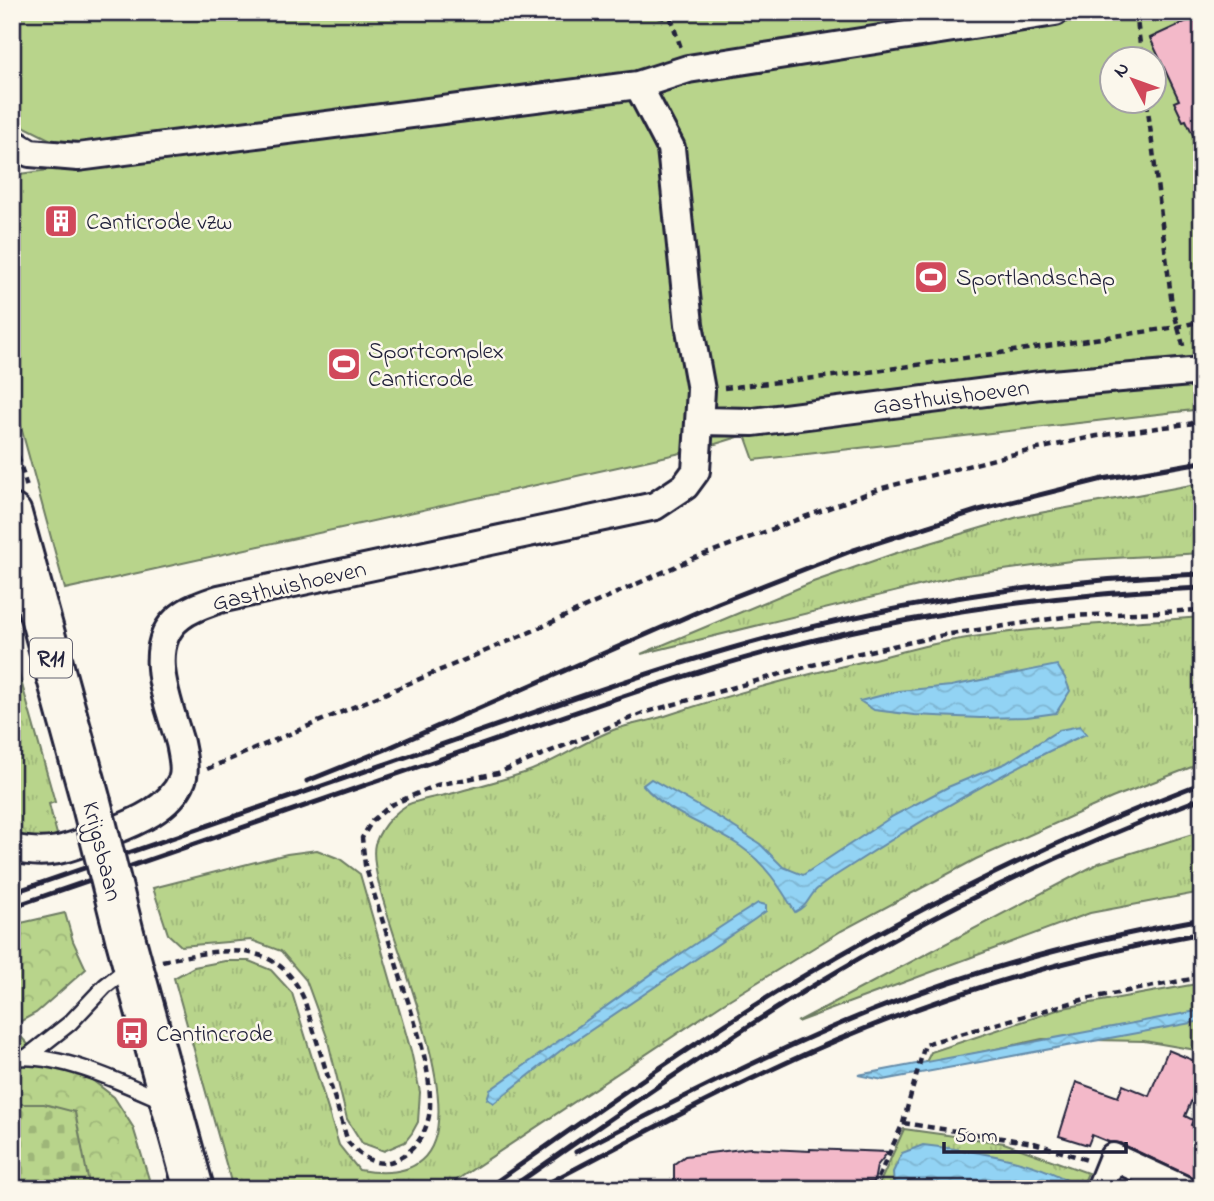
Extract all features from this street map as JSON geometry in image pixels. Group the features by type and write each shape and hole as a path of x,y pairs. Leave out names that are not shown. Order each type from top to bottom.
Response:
{"main road":[{"name":"Krijgsbaan","path":"12,514 194,1189"}],"street":[{"path":"12,142 30,153 78,157 638,85 688,69 1055,12"},
{"name":"Gasthuishoeven","path":"183,779 181,749 163,676 161,652 166,632 179,618 197,607 219,599 655,506 694,477 698,464 701,390 689,324 671,148 638,85"},
{"name":"Gasthuishoeven","path":"700,421 753,422 1040,384 1202,370"},
{"path":"12,848 35,853 54,852 137,822 167,801 183,779"},
{"path":"1105,1178 1113,1157 1183,1189"}],"lane":[{"path":"28,1056 70,1023 105,986 129,951"},
{"path":"12,1058 28,1056 81,1068 118,1080 171,1105"}],"path":[{"path":"635,12 671,19 688,69"},
{"path":"1136,12 1140,46"},
{"path":"1149,116 1172,305"},
{"path":"701,390 869,372 1177,327 1202,321"},
{"path":"183,779 403,687 692,559 882,488 1097,436 1202,422"},
{"path":"129,951 198,955 243,951 259,953 288,971 297,982 304,999 348,1142 360,1155 374,1162 387,1163 405,1157 416,1145 430,1109 427,1065 365,865 362,838 372,821 391,805 437,785 498,773 643,713 841,657 944,635 1071,616 1202,610"},
{"path":"873,1189 903,1123 925,1044 1085,999 1202,977"},
{"path":"903,1123 1034,1143 1105,1178"}],"green space":[{"path":"12,12 1202,12 1202,409 754,460 745,435 699,449 65,589 12,394 12,175 64,168 63,146 21,125 12,114"},
{"path":"1202,483 1202,553 1078,560 959,576 641,654 813,582 893,554 1018,517"},
{"path":"1202,617 1202,763 1112,798 976,859 841,931 722,1004 443,1189 233,1189 174,978 194,967 225,961 249,961 271,970 292,993 339,1145 359,1170 410,1167 434,1141 438,1097 428,1042 377,877 376,841 389,820 407,805 524,773 622,727 768,685 928,645 1021,631"},
{"path":"12,649 55,802 49,804 58,838 26,841 12,833"},
{"path":"1202,831 1202,892 1090,913 797,1022 1099,863"},
{"path":"317,850 340,859 360,874 411,1051 420,1092 418,1122 405,1142 384,1151 362,1143 347,1119 327,1037 306,980 281,951 251,940 181,946 168,934 153,888 287,854"},
{"path":"65,913 73,941 86,969 36,1013 12,1026 12,925"},
{"path":"1202,983 1202,1051 1144,1041 1042,1039 925,1064 931,1052 1063,1008"},
{"path":"12,1027 45,1063 83,1073 114,1097 133,1127 152,1189 59,1189 12,1125"},
{"path":"12,1104 44,1104 75,1112 90,1189 12,1189"},
{"path":"904,1129 1004,1143 1088,1173 1081,1189 877,1189"}],"water":[{"path":"1057,665 1070,691 1056,713 980,718 914,715 874,710 860,701 899,691 951,686"},
{"path":"1080,726 1086,734 966,795 908,829 825,883 795,912 771,876 749,853 664,804 643,785 651,779 760,844 783,867 803,875 893,816 948,787 1006,763 1059,730"},
{"path":"758,903 766,905 766,911 560,1051 494,1103 487,1099 490,1090 656,971"},
{"path":"1202,1010 1202,1021 883,1080 858,1075"},
{"path":"923,1145 1019,1162 1070,1182 1067,1189 894,1189 893,1172 902,1153"}],"building":[{"path":"1202,14 1202,154 1174,102 1179,100 1168,76 1168,46 1154,46 1150,38"},
{"path":"1168,1050 1202,1064 1202,1076 1185,1116 1193,1120 1191,1125 1202,1129 1202,1164 1195,1179 1120,1143 1092,1135 1088,1145 1059,1136 1076,1082 1118,1097 1123,1085 1149,1096"},
{"path":"750,1148 888,1152 877,1166 874,1182 848,1182 848,1189 674,1189 674,1164 685,1156"}],"railway":[{"path":"307,781 384,750 718,603 851,551 979,510 1103,479 1202,462"},
{"path":"12,893 609,687 784,634 887,611 992,593 1096,581 1202,574"},
{"path":"12,907 611,700 790,646 892,623 995,606 1098,594 1202,588"},
{"path":"486,1189 705,1038 780,990 882,931 1039,852 1202,783"},
{"path":"509,1189 750,1025 885,944 1041,865 1202,798"},
{"path":"576,1152 760,1060 914,995 1036,956 1202,919"},
{"path":"537,1189 742,1084 859,1031 1003,980 1102,954 1202,933"}],"place":[{"name":"Canticrode vzw","path":"61,221"},
{"name":"Sportlandschap","path":"931,277"},
{"name":"Sportcomplex Canticrode","path":"344,364"},
{"name":"Cantincrode","path":"132,1033"}]}
